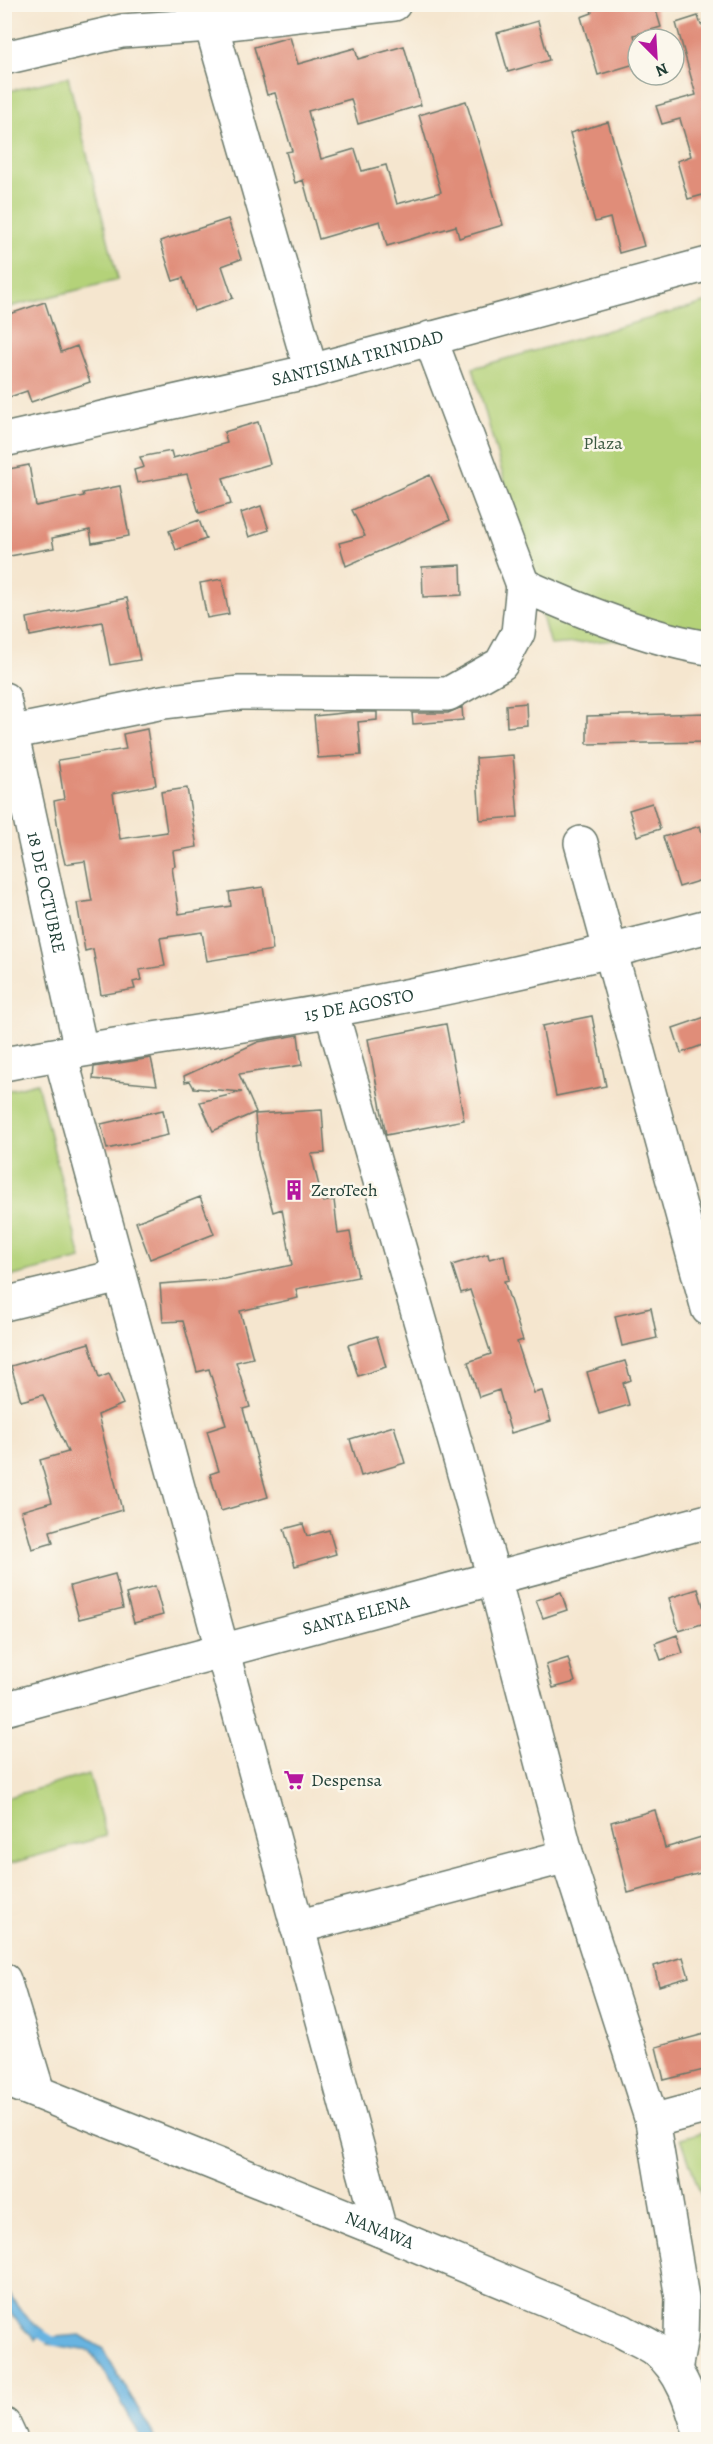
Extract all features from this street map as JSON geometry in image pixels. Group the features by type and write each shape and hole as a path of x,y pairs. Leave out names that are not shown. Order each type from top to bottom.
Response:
{"street":[{"path":"4,58 122,31 208,15 394,4"},
{"path":"208,15 311,371"},
{"name":"SANTISIMA TRINIDAD","path":"4,440 311,371 708,264"},
{"path":"8,733 163,702 240,693 448,694 501,664 518,633 524,585 430,338"},
{"path":"524,585 567,604 636,629 708,648"},
{"name":"18 DE OCTUBRE","path":"4,699 8,733 70,1052 120,1276 380,2230"},
{"path":"581,843 610,952 696,1221 708,1310"},
{"name":"15 DE AGOSTO","path":"4,1065 70,1052 331,1010 610,952 708,926"},
{"path":"331,1010 494,1578 567,1856 652,2121 682,2298 681,2337 675,2370"},
{"path":"4,1304 120,1276"},
{"name":"SANTA ELENA","path":"4,1709 708,1521"},
{"path":"297,1927 567,1856"},
{"path":"4,1980 38,2092"},
{"name":"NANAWA","path":"4,2079 380,2230 622,2331 656,2350 675,2370 693,2405 702,2439"},
{"path":"652,2121 708,2106"},
{"path":"4,2425 11,2439"}],"green space":[{"path":"68,77 118,280 5,308 5,92"},
{"name":"Plaza","path":"708,302 708,633 550,645 473,368"},
{"path":"37,1083 81,1259 5,1278 5,1091"},
{"path":"89,1774 106,1836 5,1865 5,1798"},
{"path":"708,2131 708,2215 681,2138"}],"water":[{"path":"5,2288 25,2316 44,2331 36,2340 10,2311"},
{"path":"80,2335 103,2349 156,2439 142,2439 103,2369 89,2351 48,2344 55,2337"}],"building":[{"path":"590,4 654,4 661,27 626,27 626,67 598,75 581,17 592,13"},
{"path":"698,16 701,25 708,22 708,196 688,199 677,161 691,156 680,119 662,124 656,106 696,95 686,59 686,27 677,27 676,23"},
{"path":"538,21 549,60 508,72 497,33"},
{"path":"290,37 298,64 355,48 358,59 404,46 421,105 358,124 351,99 308,111 321,159 355,149 362,171 386,165 397,204 441,192 419,115 466,101 503,225 459,238 456,226 387,246 380,221 319,239 303,180 295,183 286,152 292,151 275,93 267,95 254,47"},
{"path":"608,122 644,246 619,253 610,218 595,222 570,133"},
{"path":"228,219 241,259 222,266 233,298 194,311 183,278 173,281 160,241"},
{"path":"45,302 61,352 77,346 90,382 31,402 27,391 4,399 4,316"},
{"path":"258,422 270,464 223,478 231,504 199,513 187,474 137,483 134,470 144,467 140,457 171,451 173,458 227,443 224,432"},
{"path":"29,465 36,506 120,486 129,536 92,543 90,530 52,538 54,548 4,557 4,470"},
{"path":"430,475 450,520 346,566 339,543 365,536 352,510"},
{"path":"261,506 269,530 249,537 241,513"},
{"path":"199,520 206,539 176,550 169,531"},
{"path":"461,565 462,595 423,597 422,567"},
{"path":"222,579 229,614 207,618 200,583"},
{"path":"127,598 140,660 110,665 102,622 30,636 27,618"},
{"path":"526,703 527,725 507,727 506,705"},
{"path":"462,707 463,720 413,724 412,713 448,713"},
{"path":"377,712 377,720 358,722 361,755 318,758 314,716"},
{"path":"708,713 708,742 587,744 587,716"},
{"path":"147,729 156,785 113,793 120,839 167,832 161,792 187,788 197,847 173,851 175,866 172,867 179,914 231,906 229,892 263,887 273,950 207,961 202,932 160,938 165,966 139,970 141,980 133,982 135,989 101,995 93,949 85,951 77,903 92,901 85,861 65,864 60,843 54,801 64,799 58,760 126,749 123,734"},
{"path":"513,755 518,817 480,820 476,758"},
{"path":"652,803 660,829 637,836 629,810"},
{"path":"700,826 708,854 708,878 679,887 663,837"},
{"path":"592,1016 606,1086 556,1096 542,1026"},
{"path":"708,1016 708,1043 681,1053 673,1028"},
{"path":"446,1024 464,1120 386,1135 368,1039"},
{"path":"298,1035 302,1065 239,1074 256,1112 213,1131 200,1102 242,1092 194,1088 190,1081 185,1082 184,1076 258,1042"},
{"path":"151,1058 157,1085 93,1079 94,1067"},
{"path":"163,1110 168,1135 107,1149 101,1124"},
{"path":"322,1110 325,1153 311,1154 323,1202 334,1200 338,1234 350,1232 358,1277 296,1289 298,1298 240,1311 253,1358 236,1362 250,1407 243,1409 268,1497 221,1511 210,1474 219,1471 207,1431 226,1425 209,1369 197,1372 183,1321 163,1322 160,1284 225,1279 292,1265 282,1209 273,1212 258,1155 255,1114"},
{"path":"200,1197 214,1234 150,1259 136,1222"},
{"path":"488,1254 489,1259 504,1255 509,1280 504,1281 523,1340 517,1342 534,1393 542,1391 551,1421 511,1433 499,1390 479,1397 468,1362 491,1354 470,1290 461,1293 452,1265"},
{"path":"651,1308 657,1338 622,1346 615,1316"},
{"path":"377,1336 386,1367 358,1376 348,1345"},
{"path":"89,1343 99,1378 109,1374 123,1404 98,1415 122,1510 50,1531 53,1543 32,1549 21,1511 52,1502 40,1460 68,1452 43,1395 21,1401 11,1366"},
{"path":"625,1361 631,1380 623,1383 629,1405 599,1414 587,1372"},
{"path":"394,1426 405,1463 361,1476 350,1439"},
{"path":"303,1524 307,1536 329,1530 336,1554 295,1566 284,1529"},
{"path":"115,1574 123,1608 79,1619 70,1586"},
{"path":"155,1586 163,1615 134,1623 126,1594"},
{"path":"698,1589 708,1622 679,1631 669,1598"},
{"path":"561,1592 567,1610 543,1618 536,1600"},
{"path":"677,1635 683,1653 661,1660 655,1643"},
{"path":"568,1658 575,1682 553,1688 546,1665"},
{"path":"655,1810 665,1848 708,1835 708,1871 628,1893 611,1822"},
{"path":"683,1957 689,1977 659,1986 654,1966"},
{"path":"708,2033 708,2069 664,2080 656,2047"}],"waterway":[{"path":"35,2330 55,2342 62,2342"}],"place":[{"name":"ZeroTech","path":"294,1190"},
{"name":"Despensa","path":"294,1780"}]}
